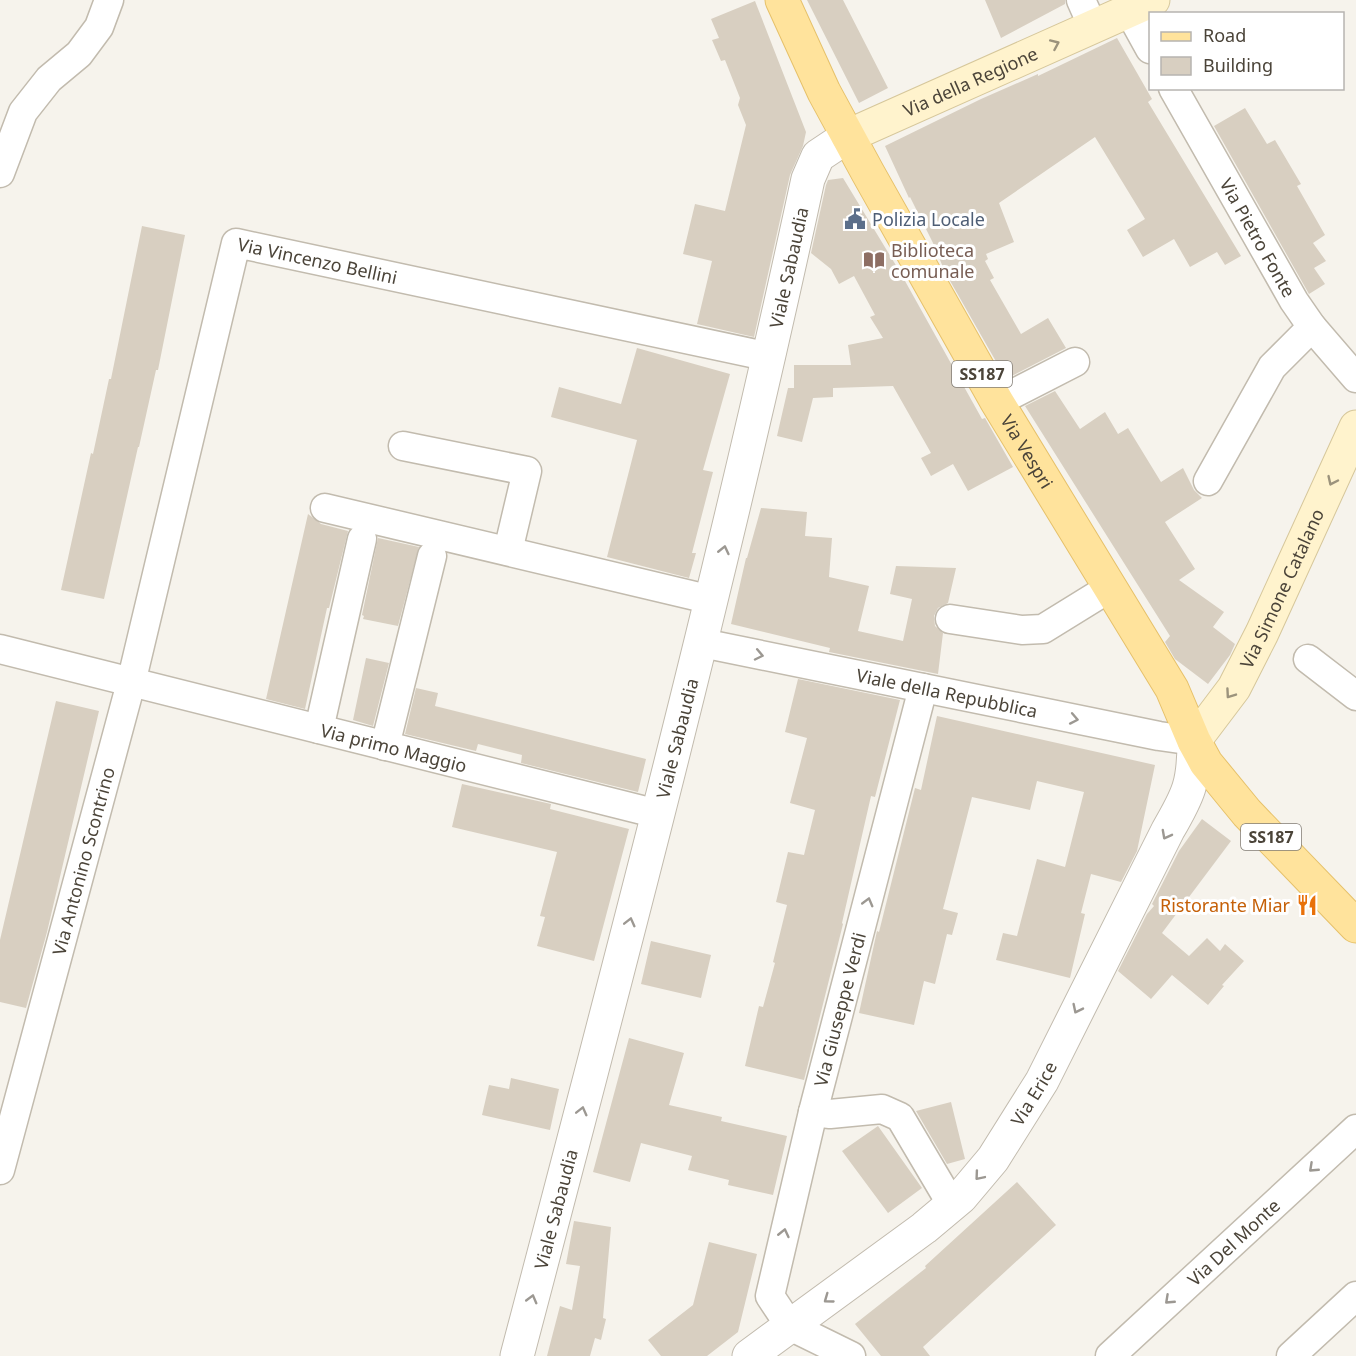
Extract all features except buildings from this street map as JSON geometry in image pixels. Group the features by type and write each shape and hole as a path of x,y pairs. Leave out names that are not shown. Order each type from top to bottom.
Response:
{"main road":[{"name":"Via Vespri","path":"782,0 824,92 848,136 997,402 1172,689 1194,741"},
{"name":"Via della Regione","path":"848,136 1086,14 1141,5"},
{"name":"Via Simone Catalano","path":"1194,741 1234,688 1262,633 1356,427"},
{"name":"SS187","path":"1194,741 1206,763 1228,792 1356,926"}],"street":[{"path":"0,173 23,112 49,79 79,54 99,27 109,0"},
{"path":"1141,5 1149,44"},
{"name":"Via Pietro Fonte","path":"1174,90 1294,301 1312,327 1356,378"},
{"name":"Viale Sabaudia","path":"517,1356 702,644 770,357 808,179 818,156 848,136"},
{"name":"Via Vincenzo Bellini","path":"131,683 237,243 770,357"},
{"path":"1208,481 1272,367 1312,327"},
{"path":"997,402 1075,362"},
{"path":"403,446 527,471 508,551"},
{"path":"325,508 712,600"},
{"path":"319,729 362,539"},
{"path":"385,746 432,556"},
{"path":"950,619 1022,630 1043,629 1111,587"},
{"name":"Viale della Repubblica","path":"702,644 1159,736 1194,741"},
{"path":"0,649 131,683"},
{"path":"1308,659 1356,696"},
{"name":"Via primo Maggio","path":"131,683 658,814"},
{"name":"Via Antonino Scontrino","path":"0,1170 131,683"},
{"name":"Via Giuseppe Verdi","path":"790,1326 770,1296 813,1112 923,688"},
{"name":"Via Erice","path":"749,1356 924,1228 961,1197 993,1159 1042,1081 1168,830 1186,799 1194,772 1194,741"},
{"path":"1186,799 1228,792"},
{"path":"813,1112 830,1114 882,1108 900,1117 952,1205"},
{"name":"Via Del Monte","path":"1110,1356 1356,1129"},
{"path":"1291,1356 1356,1296"},
{"path":"790,1326 851,1356"}],"place":[{"name":"Polizia Locale","path":"855,219"},
{"name":"Biblioteca comunale","path":"874,260"},
{"name":"Ristorante Miar","path":"1307,905"}]}
